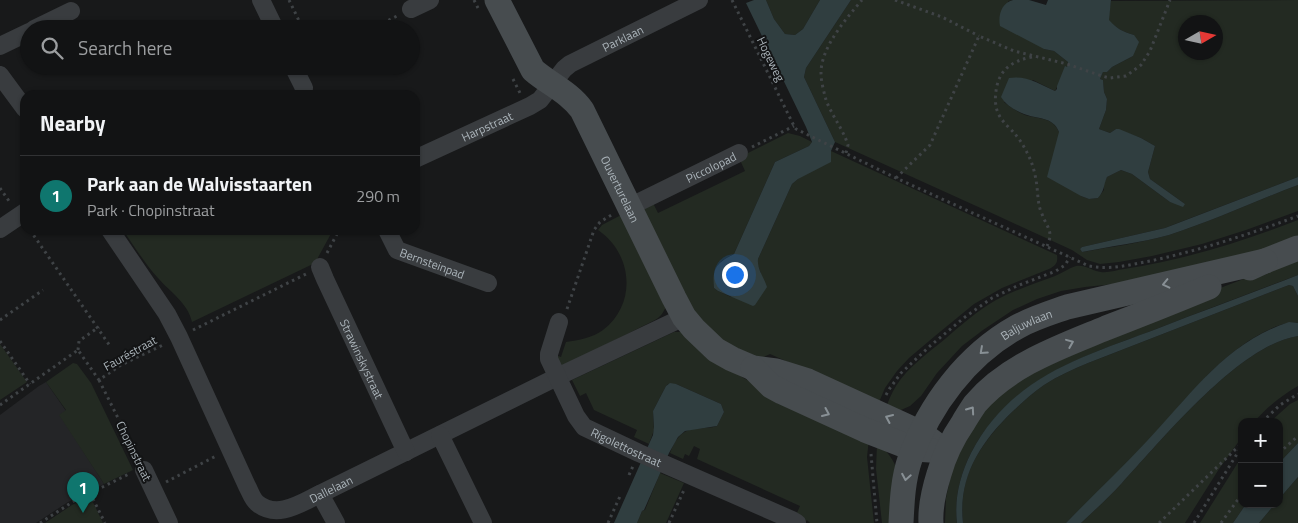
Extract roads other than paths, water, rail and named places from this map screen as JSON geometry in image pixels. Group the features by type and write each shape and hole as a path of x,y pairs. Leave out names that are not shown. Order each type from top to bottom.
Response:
{"main road":[{"name":"Ouverturelaan","path":"497,0 533,70 570,95 582,110 674,298 684,317 694,329 716,350 732,359 753,368 776,371 808,381 918,441 946,452"},
{"name":"Baljuwlaan","path":"931,523 930,512 946,452 975,404 1004,377 1057,348 1227,280 1265,261 1298,248"},
{"name":"Baljuwlaan","path":"900,523 907,472 918,441 937,403 952,383 990,346 1018,327 1067,307 1265,261"}],"street":[{"path":"261,0 271,20"},
{"path":"411,9 430,0"},
{"name":"Parklaan","path":"552,84 570,64 699,0"},
{"path":"52,20 71,11"},
{"path":"0,46 20,36"},
{"path":"0,75 20,102"},
{"path":"298,75 304,90"},
{"name":"Harpstraat","path":"420,157 530,106 540,100 552,84"},
{"name":"Piccolopad","path":"629,207 739,153"},
{"path":"0,229 20,215"},
{"name":"Dallelaan","path":"113,235 167,314 256,502 270,510 284,510 320,494 557,377 684,317"},
{"name":"Bernsteinpad","path":"390,235 397,250 488,283"},
{"name":"Strawinskystraat","path":"320,266 406,452"},
{"name":"Rigolettostraat","path":"559,322 549,354 549,360 576,416 584,427 797,523"},
{"path":"440,435 483,523"},
{"name":"Chopinstraat","path":"143,469 169,523"},
{"path":"320,494 336,523"}],"place":[{"name":"Park aan de Walvisstaarten","path":"83,513"}]}
